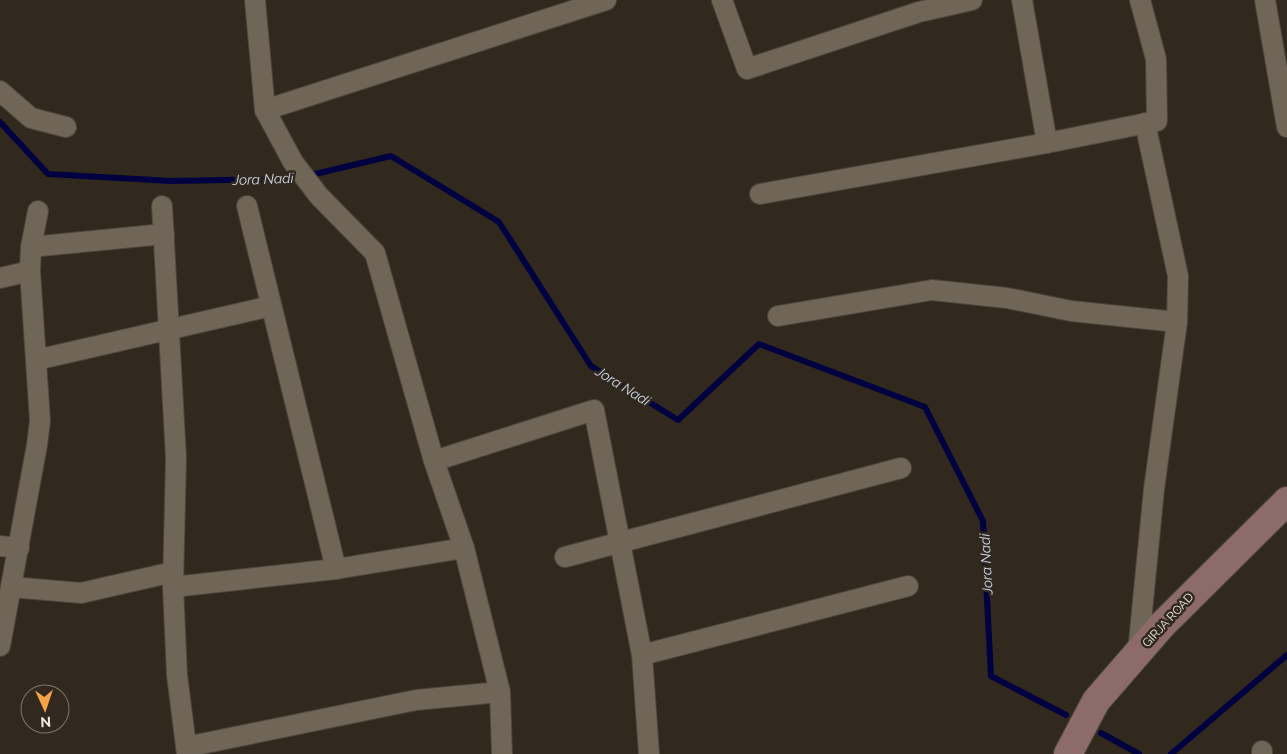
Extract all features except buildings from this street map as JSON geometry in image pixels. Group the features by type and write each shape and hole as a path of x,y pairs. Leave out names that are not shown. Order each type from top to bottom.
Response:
{"main road":[{"name":"GIRJA ROAD","path":"1068,754 1096,701 1138,652 1162,625 1287,501"}],"street":[{"path":"255,0 265,110 293,162 320,196 375,253 434,461 464,548 500,692 502,754"},
{"path":"265,110 606,0"},
{"path":"722,0 748,69 919,12 972,0"},
{"path":"1022,0 1047,143"},
{"path":"760,194 1047,143 1157,120 1156,58 1140,0"},
{"path":"1265,0 1287,126"},
{"path":"0,91 31,118 66,126"},
{"path":"1138,652 1154,489 1177,322 1178,276 1145,123"},
{"path":"162,206 176,458 173,580 177,675 186,752 416,700 500,692"},
{"path":"247,206 336,569"},
{"path":"0,646 11,587 9,547 38,445 40,421 30,271 31,247 38,211"},
{"path":"31,247 164,234"},
{"path":"0,278 30,271"},
{"path":"778,316 932,290 1007,298 1071,311 1177,322"},
{"path":"36,360 271,306"},
{"path":"434,461 594,410 642,655 649,754"},
{"path":"565,557 901,468"},
{"path":"11,587 81,593 173,580 336,569 464,548"},
{"path":"642,655 908,586"}],"waterway":[{"name":"Jora Nadi","path":"0,122 48,174 171,181 294,179 391,156 499,222 591,366 678,420 759,344 925,407 983,521 991,676 1066,715"},
{"name":"Jora Nadi","path":"1171,754 1287,655"},
{"name":"Jora Nadi","path":"1101,733 1139,754"}]}
